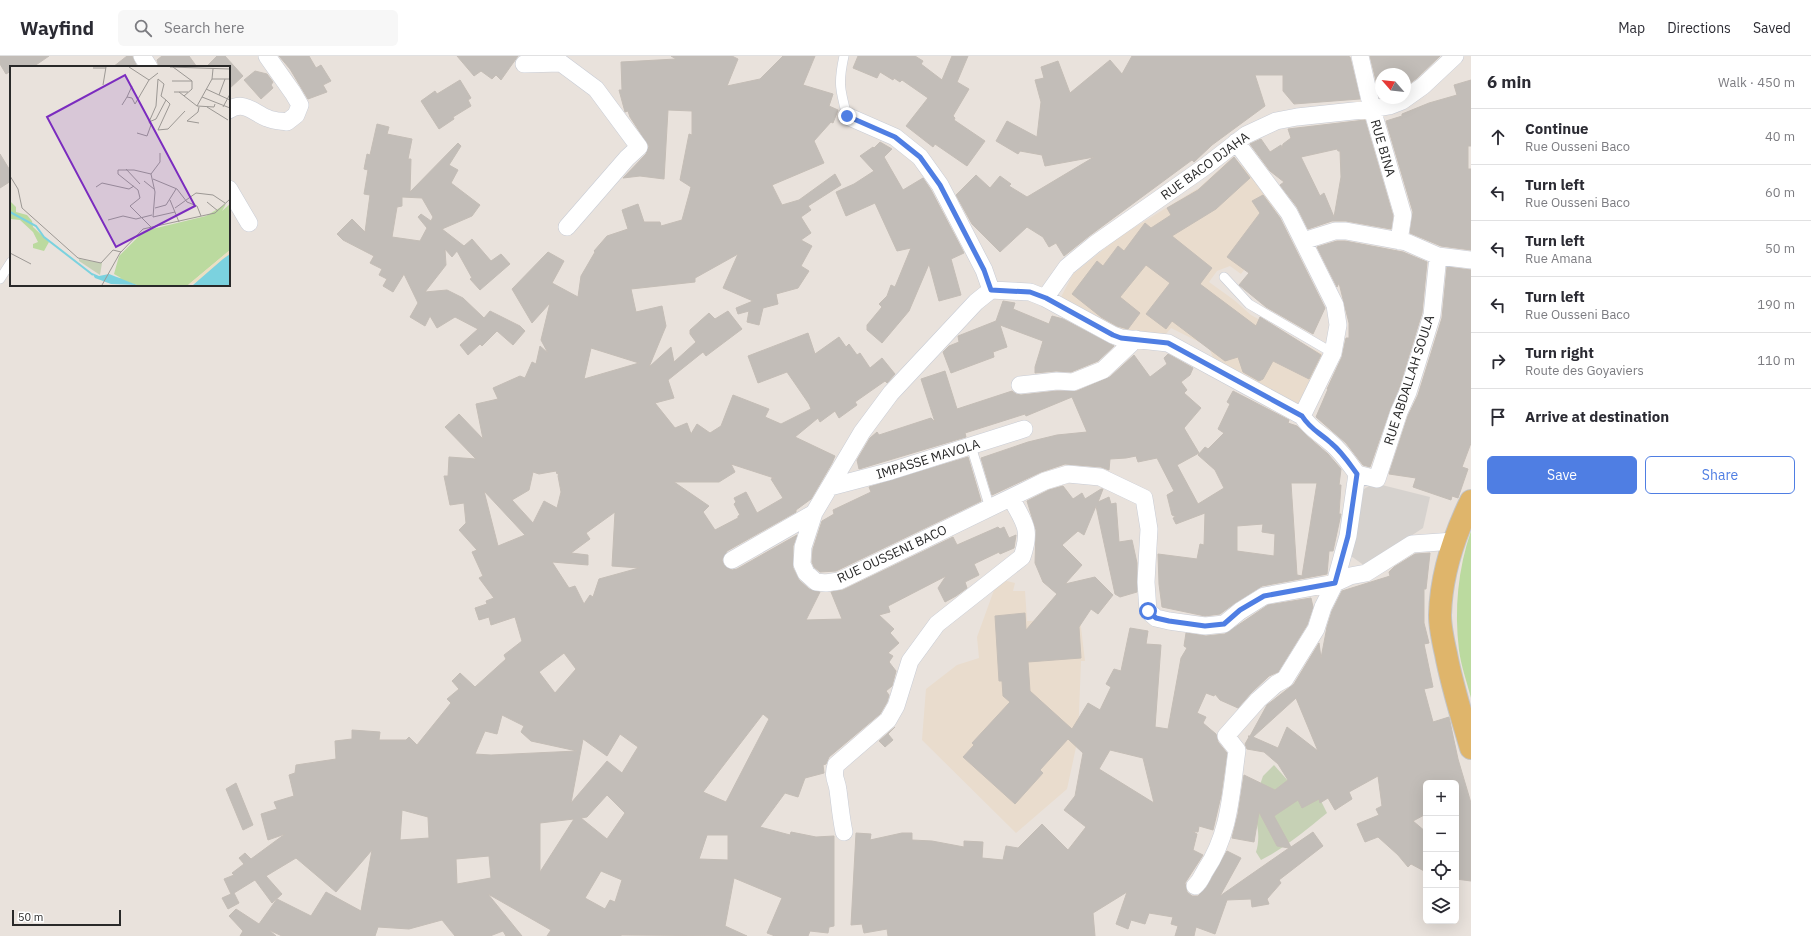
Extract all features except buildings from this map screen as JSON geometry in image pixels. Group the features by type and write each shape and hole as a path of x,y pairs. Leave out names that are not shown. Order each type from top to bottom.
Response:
{"main road":[{"path":"1471,501 1454,541 1442,589 1440,616 1443,640 1452,684 1471,748"}],"street":[{"path":"142,56 148,66"},
{"path":"230,109 234,106 242,105 268,119 287,122 296,116 300,105 267,56"},
{"name":"RUE BINA","path":"1360,56 1372,109 1403,215 1399,240"},
{"name":"RUE BACO DJAHA","path":"1046,298 1067,267 1089,248 1206,166 1246,135 1276,121 1297,117 1389,106 1402,101 1423,86 1455,56"},
{"path":"525,59 561,63 596,89 639,147 567,227"},
{"path":"847,116 895,137 920,157 940,185 984,270 991,290 1030,292 1046,298 1121,338 1136,338 1168,343 1302,416 1309,427 1331,442 1342,453 1357,474 1348,536 1335,583 1323,607 1316,630 1285,679 1276,684 1258,700 1226,736 1237,750 1229,811 1216,855 1195,886"},
{"path":"1236,142 1289,213 1335,305 1338,325 1333,353 1302,416"},
{"path":"230,191 250,223"},
{"path":"1303,241 1335,231 1375,235 1399,240 1438,256 1471,260"},
{"name":"RUE ABDALLAH SOULA","path":"1357,474 1377,479 1399,412 1408,392 1432,315 1438,256"},
{"name":"RUE OUSSENI BACO","path":"991,290 976,302 891,393 862,432 814,513 802,547 802,564 806,574 816,582 826,583 839,581 1044,481 1068,474 1100,477 1144,498 1149,529 1146,582 1148,611 1156,618 1205,626 1224,624 1240,610 1264,596 1335,583 1350,576 1366,573 1412,544 1454,541"},
{"path":"1020,385 1057,381 1073,382 1103,370 1136,338"},
{"name":"IMPASSE MAVOLA","path":"830,487 891,471 1024,429"},
{"path":"844,832 839,808 838,788 834,773 836,765 888,720 896,706 910,661 937,624 1022,556 1026,544 1027,530 1011,498"},
{"path":"732,560 752,547 814,513"}],"lane":[{"path":"844,56 839,77 841,93 847,116"},
{"path":"0,279 10,264"},
{"path":"1224,277 1249,304 1333,353"},
{"path":"971,446 990,508"}],"shaded area":[{"path":"1233,157 1259,182 1281,220 1241,274 1230,266 1217,271 1209,282 1234,300 1251,315 1324,355 1300,406 1213,358 1209,347 1171,328 1165,335 1127,333 1059,301 1073,274 1119,237 1200,187"},
{"path":"1374,483 1430,497 1423,528 1365,566 1351,556 1364,489"},
{"path":"998,579 1015,583 1013,591 1025,591 1027,621 1080,619 1085,661 1081,661 1078,738 1067,789 1016,833 922,740 926,689 957,665 979,658 977,637"}],"green space":[{"path":"1471,531 1471,698 1460,656 1457,604 1460,575"},
{"path":"1274,765 1289,782 1312,783 1327,813 1287,844 1261,860 1256,852 1258,831 1256,820 1251,811 1263,776"}],"route":[{"path":"847,116 895,137 920,157 940,185 984,270 991,290 1030,292 1046,298 1121,338 1136,338 1168,343 1302,416 1309,427 1331,442 1342,453 1357,474 1348,536 1335,583 1264,596 1240,610 1224,624 1205,626 1169,621 1156,618 1148,611"}]}
